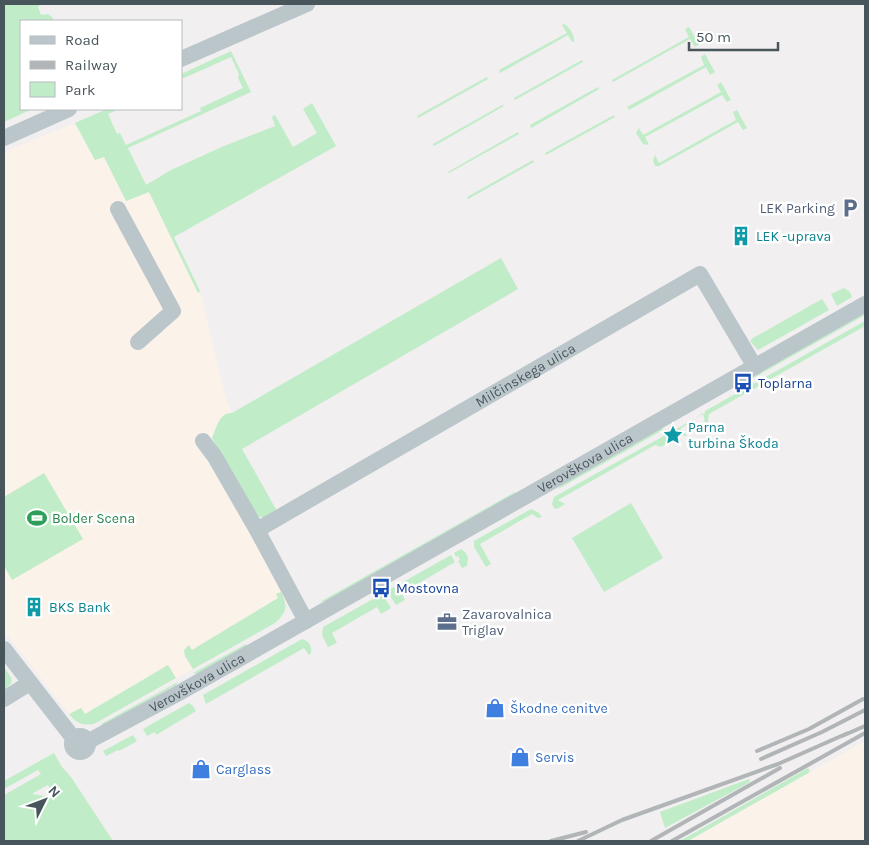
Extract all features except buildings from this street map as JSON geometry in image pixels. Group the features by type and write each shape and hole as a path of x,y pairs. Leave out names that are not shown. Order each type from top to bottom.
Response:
{"street":[{"path":"182,59 306,4"},
{"path":"4,138 67,110"},
{"path":"118,209 173,311 138,342"},
{"name":"Milčinskega ulica","path":"257,530 700,274 755,367"},
{"name":"Verovškova ulica","path":"30,683 80,741 168,699 865,304"},
{"path":"203,441 215,457 257,530 306,621"},
{"path":"4,649 30,683 4,699"}],"shaded area":[{"path":"75,123 95,160 104,157 126,201 149,191 198,292 200,291 225,396 232,413 212,438 302,595 286,604 280,592 278,598 192,650 189,645 184,650 185,656 193,669 94,724 87,725 73,719 4,631 4,152"},
{"path":"865,741 865,841 688,841 810,772"}],"green space":[{"path":"4,4 41,4 38,7 41,15 48,14 54,20 20,20 20,110 30,110 4,122"},
{"path":"564,24 571,31 574,41 572,42 568,35 500,73 499,70 567,33 562,25"},
{"path":"689,27 699,44 695,47 690,39 613,82 612,80 689,37 685,29"},
{"path":"231,51 251,92 128,148 146,185 171,170 275,126 272,117 275,115 293,147 317,133 303,109 312,103 336,146 174,237 200,291 198,293 149,192 126,201 104,157 95,160 75,123 105,110 117,110 108,114 117,134 120,133 126,145 201,111 200,108 243,88 231,57 184,78 182,78 182,74"},
{"path":"705,54 715,72 710,75 706,67 629,110 627,107 704,65 701,57"},
{"path":"582,60 583,62 515,100 514,98"},
{"path":"487,77 488,79 418,118 417,116"},
{"path":"721,82 731,100 727,102 722,95 645,137 649,145 643,144 636,133 639,128 643,135 721,92 717,85"},
{"path":"598,87 599,89 531,128 530,125"},
{"path":"502,105 504,106 434,146 433,144"},
{"path":"737,110 747,128 743,130 738,122 659,166 655,166 653,160 655,155 659,163 736,120 733,112"},
{"path":"614,115 615,117 546,155 545,153"},
{"path":"518,132 519,134 448,172"},
{"path":"533,160 534,162 468,199 467,197"},
{"path":"501,258 518,289 242,449 277,511 263,518 256,515 212,438 221,418"},
{"path":"844,288 850,292 852,297 837,306 831,294"},
{"path":"822,299 829,310 758,350 750,341 753,338"},
{"path":"865,313 865,315 748,381 747,379"},
{"path":"865,321 865,326 709,414 708,421 710,425 707,427 703,414 705,411"},
{"path":"695,419 680,429 687,435 682,435 661,447 655,445 558,500 565,504 557,509 554,508 552,504 554,497"},
{"path":"662,427 663,430 558,489 561,485"},
{"name":"Bolder Scena","path":"44,473 83,539 12,580 4,566 4,497"},
{"path":"515,492 516,495 326,601 320,602"},
{"path":"631,503 663,558 604,592 572,538"},
{"path":"531,509 542,517 538,518 532,514 480,544 491,564 486,567 474,547 474,541"},
{"path":"461,549 468,558 467,566 462,568 458,561 460,560 458,556 456,557 454,553"},
{"path":"451,555 455,562 402,593 405,600 396,605 387,591"},
{"path":"281,592 285,601 285,609 275,623 193,669 185,656 184,650 189,645 192,650 278,598 276,594"},
{"path":"382,594 391,608 381,614 377,607 332,633 337,643 328,647 322,635 323,627"},
{"path":"302,639 308,642 311,648 309,655 304,648 206,704 203,695"},
{"path":"246,644 247,647 198,674 193,673"},
{"path":"168,665 176,678 94,724 86,725 80,723 69,714 81,708 85,714"},
{"path":"4,667 12,682 4,690"},
{"path":"178,682 176,685 102,726 101,724"},
{"path":"189,703 196,711 156,735 155,732 147,736 143,729"},
{"path":"133,735 137,741 106,756 103,751"},
{"path":"54,753 113,841 4,841 4,795 41,774 38,770 4,789 4,781","holes":["48,785 55,798 33,794 33,793"]},
{"path":"808,768 810,772 688,841 680,841"},
{"path":"749,779 750,782 665,828 660,812"}],"railway":[{"path":"757,751 809,729 863,699"},
{"path":"761,759 822,732 865,710"},
{"path":"842,736 865,726"},
{"path":"578,841 622,820 778,764 848,733"},
{"path":"672,841 865,733"},
{"path":"651,841 780,768"},
{"path":"551,841 586,832"}],"place":[{"name":"LEK Parking","path":"850,208"},
{"name":"LEK -uprava","path":"741,236"},
{"name":"Toplarna","path":"743,383"},
{"name":"Parna turbina Škoda","path":"673,435"},
{"name":"Bolder Scena","path":"37,518"},
{"name":"Mostovna","path":"381,588"},
{"name":"BKS Bank","path":"34,607"},
{"name":"Zavarovalnica Triglav","path":"447,622"},
{"name":"Škodne cenitve","path":"495,708"},
{"name":"Servis","path":"520,757"},
{"name":"Carglass","path":"201,769"}]}
